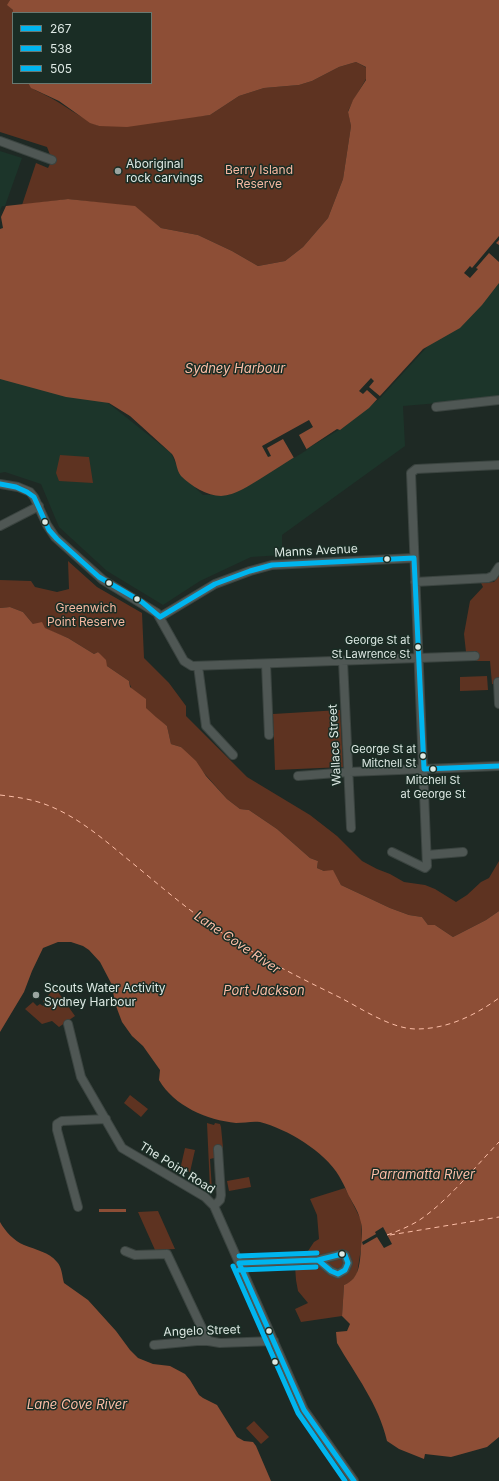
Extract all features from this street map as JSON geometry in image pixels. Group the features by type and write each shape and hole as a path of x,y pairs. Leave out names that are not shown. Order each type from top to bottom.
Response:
{"street":[{"path":"0,141 52,160"},
{"path":"436,407 499,400"},
{"path":"392,852 425,868 427,866 411,472 416,469 499,465"},
{"path":"0,484 18,487 30,492 39,506 47,526 55,537 103,580 152,610 160,618 184,661 192,666 475,656"},
{"path":"0,526 39,506"},
{"name":"Manns Avenue","path":"160,618 215,584 250,571 272,565 414,558"},
{"path":"415,582 488,578 493,576 499,567"},
{"name":"Wallace Street","path":"343,661 351,828"},
{"path":"266,664 270,735"},
{"path":"198,666 206,726 233,755"},
{"path":"498,682 499,704"},
{"path":"298,776 348,772 499,766"},
{"path":"427,854 463,852"},
{"name":"The Point Road","path":"68,1024 81,1077 122,1148 205,1197 214,1206 304,1410 354,1481"},
{"path":"78,1207 57,1130 58,1124 62,1121 106,1119"},
{"path":"214,1206 220,1200 221,1195 218,1149"},
{"path":"125,1251 135,1254 167,1254 208,1341"},
{"path":"239,1263 318,1260"},
{"name":"Angelo Street","path":"154,1345 208,1341 220,1343 274,1341"}],"shaded area":[{"path":"0,151 22,158 5,206 2,206 0,211"},
{"path":"499,280 499,398 403,406 405,446 282,535 282,555 251,557 200,581 163,605 107,571 59,527 41,484 5,472 0,473 0,378 107,402 171,453 180,473 203,495 229,495 342,428 381,397 427,347"}],"green space":[{"name":"Berry Island Reserve","path":"0,0 10,0 8,5 13,10 12,84 29,84 35,90 99,126 210,115 239,96 264,88 299,85 312,81 339,67 356,62 367,68 366,79 348,111 351,126 343,179 328,218 303,247 285,261 258,266 232,251 198,235 161,228 135,207 68,199 22,205 36,163 48,168 52,160 47,147 0,132"},
{"path":"60,455 89,457 93,483 59,481 56,473"},
{"name":"Greenwich Point Reserve","path":"68,561 97,587 142,613 144,658 169,683 186,706 186,716 247,777 310,815 337,836 362,861 404,882 425,885 435,889 456,902 467,895 481,882 489,878 499,861 499,911 486,920 453,937 435,925 428,925 422,917 409,915 390,908 341,885 333,871 324,871 317,868 318,861 310,858 277,829 249,810 240,809 227,799 181,747 171,744 167,726 144,706 131,688 129,681 107,666 98,652 94,654 68,638 33,624 23,612 10,607 0,608 0,580 31,581 35,587 57,592 69,589"},
{"path":"499,576 499,685 492,684 490,661 476,661 477,651 466,652 464,634 470,601 483,587 481,583 494,582"},
{"path":"487,676 488,690 460,691 460,677"},
{"path":"340,710 343,767 275,770 273,714"},
{"path":"53,985 75,1016 59,1027 52,1021 42,1024 25,1009 33,1002 37,1006 40,1004 43,1006 45,1004 43,1001 53,990"},
{"path":"130,1095 148,1109 141,1117 124,1103"},
{"path":"207,1123 214,1125 215,1123 220,1124 221,1127 223,1148 220,1148 219,1191 216,1191 214,1158 210,1159 212,1190 210,1189"},
{"path":"185,1148 195,1150 190,1172 180,1170"},
{"path":"249,1177 251,1187 229,1191 227,1181"},
{"path":"345,1188 361,1220 362,1242 357,1274 351,1282 344,1285 342,1316 301,1322 295,1309 308,1303 298,1291 294,1252 308,1251 314,1242 319,1239 317,1215 310,1199"},
{"path":"158,1211 175,1249 155,1250 138,1212"},
{"path":"254,1421 269,1437 261,1444 246,1428"}],"water":[{"name":"Sydney Harbour","path":"10,0 499,0 499,283 482,305 460,328 423,349 369,408 340,430 337,429 260,479 232,494 216,496 200,490 190,483 179,474 172,454 130,416 109,403 66,397 0,379 0,229 3,228 1,217 6,206 68,199 135,206 161,228 198,235 232,251 258,266 285,261 303,247 328,218 343,179 351,126 348,112 353,100 366,80 366,67 356,62 339,67 312,81 299,85 264,88 239,96 210,115 127,127 99,126 90,123 59,101 31,88 29,84 152,84 152,12 13,12 13,10 7,5"},
{"name":"Port Jackson","path":"10,607 23,612 33,624 42,622 45,628 68,638 94,654 98,652 106,660 107,666 129,681 130,687 146,699 146,708 167,726 171,744 181,747 196,761 206,776 227,799 240,809 249,810 277,829 310,858 318,861 317,868 324,871 333,870 341,885 390,908 409,915 422,917 428,925 435,925 453,937 486,920 499,911 499,1437 487,1447 451,1457 425,1454 424,1459 399,1449 387,1441 372,1402 337,1343 336,1332 347,1331 350,1324 342,1316 344,1285 353,1279 358,1269 362,1233 358,1212 339,1176 315,1150 282,1130 260,1122 236,1123 214,1119 192,1110 173,1097 159,1080 160,1070 143,1046 132,1036 122,1022 116,1006 111,983 100,962 89,950 83,946 71,942 58,942 43,948 24,992 0,1032 0,608"},
{"path":"99,1209 126,1209 126,1212 99,1212"},
{"name":"Lane Cove River","path":"0,1222 7,1232 17,1241 54,1259 60,1266 64,1283 88,1300 138,1358 153,1364 170,1366 185,1374 199,1395 217,1405 237,1437 244,1441 253,1442 271,1481 0,1481"}],"pier":[{"path":"499,236 499,240 496,243 499,245 499,262 489,253 476,268 478,269 470,278 464,273 470,266 472,268"},
{"path":"371,378 374,381 369,387 381,397 378,400 367,390 363,394 359,391"},
{"path":"309,420 313,427 299,435 307,450 294,458 283,439 267,448 271,456 268,457 262,446"},
{"path":"383,1227 392,1244 384,1248 377,1237 363,1245 362,1242 376,1234 375,1232"}],"ferry route":[{"path":"0,795 36,801 68,815 97,835 184,906 221,932 306,981 387,1022 397,1026 416,1029 439,1027 470,1016 499,998"},
{"path":"387,1235 418,1221 439,1205 499,1142"},
{"path":"390,1235 499,1217"}],"transit line":[{"name":"267","path":"0,484 16,487 34,497 49,530 57,539 99,577 142,602 160,617"},
{"name":"267","path":"414,558 424,769"},
{"name":"267","path":"160,617 215,584 250,571 272,565 414,558"},
{"name":"267","path":"424,769 499,766"},
{"name":"505","path":"239,1256 317,1253"},
{"name":"538","path":"342,1254 345,1255 348,1263 345,1270 338,1274 331,1271 318,1260 342,1254"},
{"name":"538","path":"239,1263 318,1260"},
{"name":"538","path":"239,1263 304,1410 354,1481"},
{"name":"505","path":"233,1266 298,1413 345,1481"},
{"name":"505","path":"239,1270 316,1267"}],"place":[{"name":"Aboriginal rock carvings","path":"118,171"},
{"name":"George St at St Lawrence St","path":"418,647"},
{"name":"George St at Mitchell St","path":"423,756"},
{"name":"Mitchell St at George St","path":"433,769"},
{"name":"Scouts Water Activity Sydney Harbour","path":"36,995"}],"water label":[{"name":"Parramatta River","path":"423,1175"}]}
